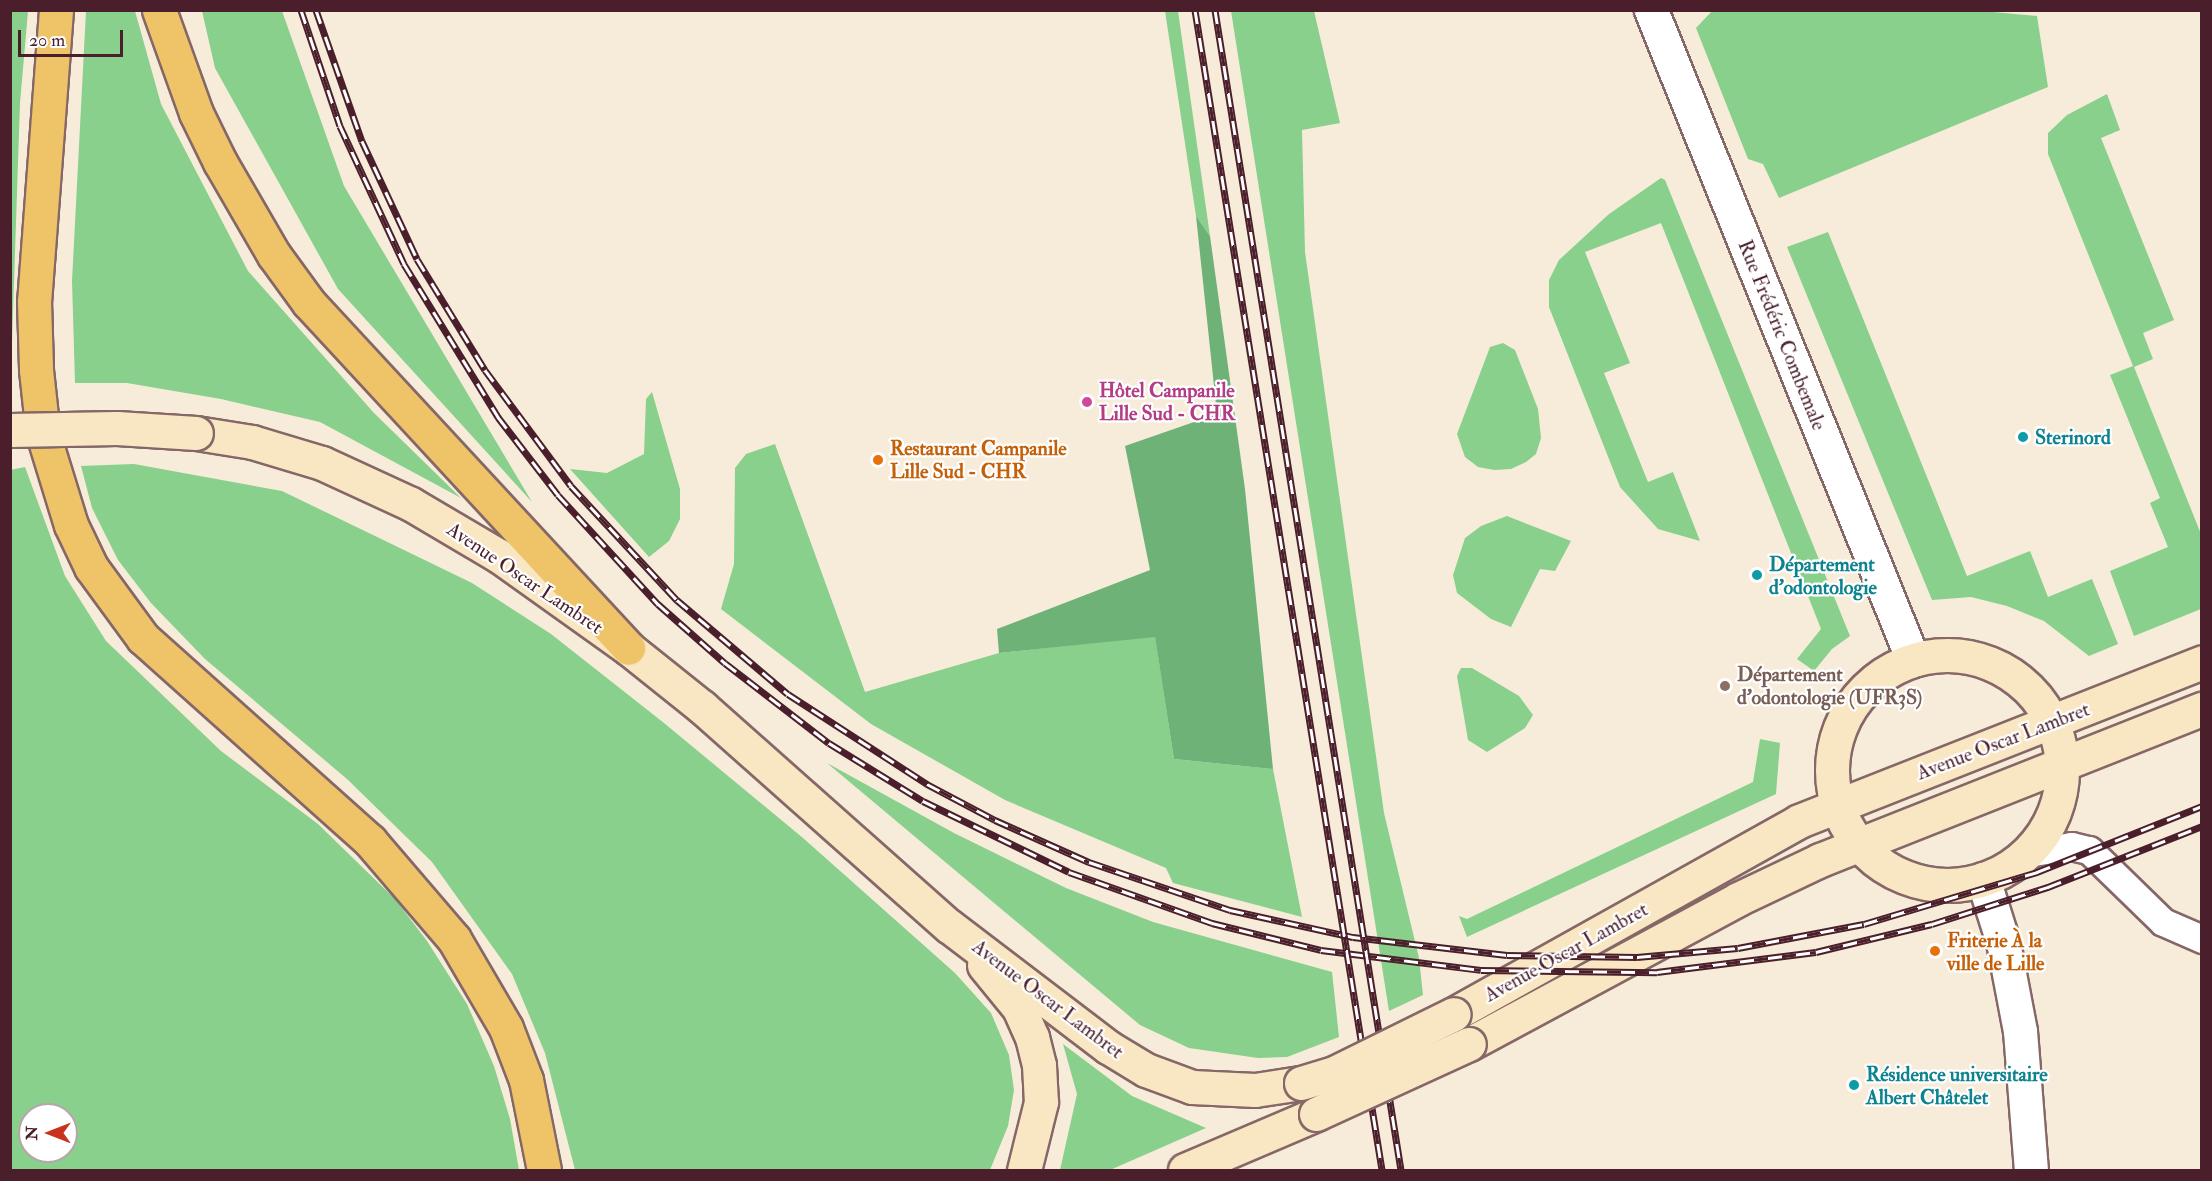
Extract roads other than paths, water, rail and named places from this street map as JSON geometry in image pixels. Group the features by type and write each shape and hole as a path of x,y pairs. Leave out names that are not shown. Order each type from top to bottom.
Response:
{"highway":[{"path":"56,10 34,301 36,370 43,434 71,525 91,567 143,638 370,841 454,939 506,1028 526,1080 544,1170"},
{"path":"159,10 192,103 220,162 274,255 309,303 628,648"}],"main road":[{"name":"Avenue Oscar Lambret","path":"10,430 117,428 196,433 252,442 322,463 411,504 499,556 628,648 702,707 949,926 1108,1047 1146,1070 1192,1087 1226,1090 1301,1083 1336,1071 1454,1014 1740,853 1837,804 2202,662"},
{"path":"1946,654 1994,664 2034,693 2052,722 2062,763 2061,788 2053,816 2027,853 1983,879 1943,885 1915,880 1889,870 1858,843 1837,804 1832,772 1842,723 1870,684 1913,660 1946,654"},
{"name":"Avenue Oscar Lambret","path":"1185,1170 1316,1114 1469,1044 1738,899 1858,843 2202,708"},
{"name":"Avenue Oscar Lambret","path":"949,926 1019,1008 1032,1037 1041,1102 1024,1170"}],"street":[{"name":"Rue Frédéric Combemale","path":"1651,10 1913,660"},
{"path":"2027,853 2071,846 2089,850 2163,922 2202,939"},
{"path":"1983,879 2003,942 2020,1031 2031,1170"}],"railway":[{"path":"301,10 340,126 404,264 498,417 558,495 658,604 725,663 829,743 923,801 1069,872 1212,923 1321,950 1481,970 1657,972 1816,952 1932,924 2048,887 2202,826"},
{"path":"316,10 362,141 417,259 485,370 571,486 677,600 788,694 927,784 995,820 1089,862 1230,910 1353,937 1507,955 1637,957 1738,948 1864,924 2037,872 2202,806"},
{"path":"1195,10 1382,1170"},
{"path":"1215,10 1401,1170"}],"place":[{"name":"Hôtel Campanile Lille Sud - CHR","path":"1087,402"},
{"name":"Sterinord","path":"2023,437"},
{"name":"Restaurant Campanile Lille Sud - CHR","path":"878,460"},
{"name":"Département d’odontologie","path":"1757,575"},
{"name":"Département d’odontologie (UFR3S)","path":"1725,686"},
{"name":"Friterie À la ville de Lille","path":"1935,951"},
{"name":"Résidence universitaire Albert Châtelet","path":"1854,1085"}]}
